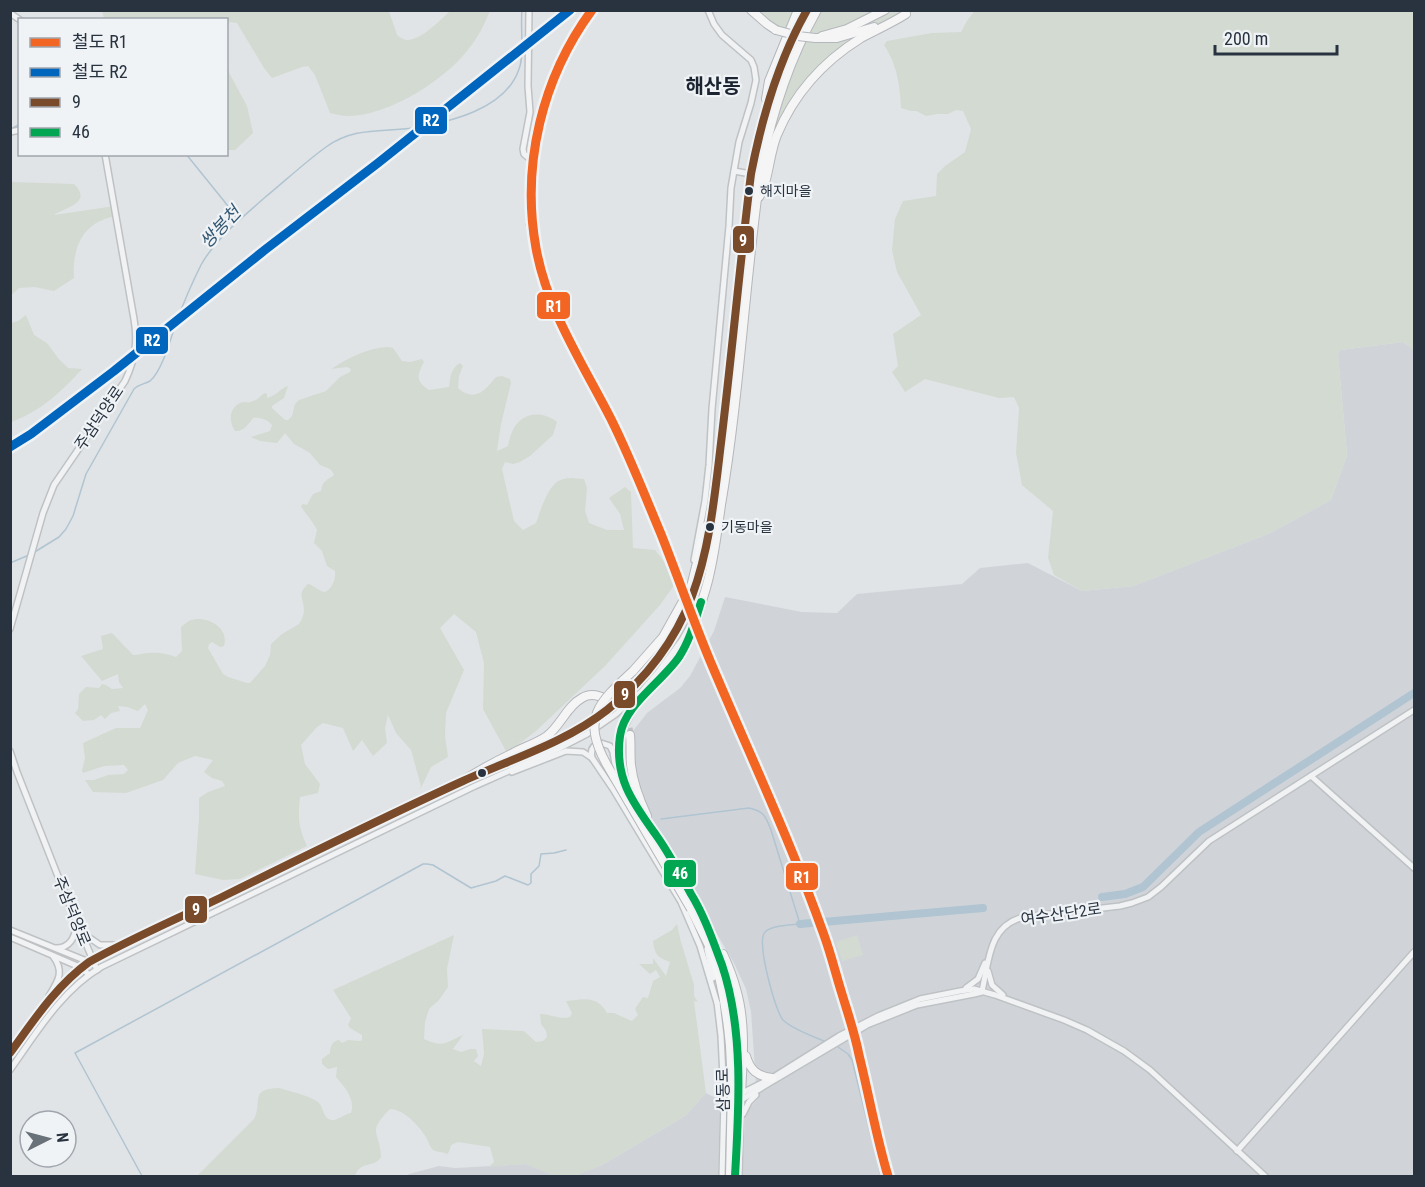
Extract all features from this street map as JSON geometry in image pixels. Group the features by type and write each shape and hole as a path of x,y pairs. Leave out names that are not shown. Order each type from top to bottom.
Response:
{"highway":[{"path":"751,10 776,30 798,36 832,39 867,29 909,12"},
{"path":"772,1080 753,1071 737,1046 722,988 695,908 607,765 595,738 595,723 596,714 606,696 633,671 663,637 690,586 702,529 710,522 725,413 751,174 769,81 798,10"},
{"path":"763,117 784,57 807,10"},
{"path":"657,836 624,785 619,753 622,728 632,710 679,657 692,632 707,585 726,478 761,168 776,106 800,42 817,10"},
{"path":"815,38 856,25 885,10"},
{"path":"757,201 765,186 770,157 777,136 790,108 815,75 861,38 909,12"},
{"path":"464,780 486,766 547,736 581,698 595,695 609,700"},
{"path":"630,735 631,765 635,786 657,836 722,966 734,1020 741,1097"},
{"path":"730,1176 732,1085 737,1046"},
{"path":"737,1046 737,1176"}],"street":[{"path":"529,10 530,112 523,149 524,154 530,159"},
{"path":"694,561 702,529 709,465 734,171 739,142 755,85 754,67 750,58 730,43 717,29 708,10"},
{"path":"739,142 746,144"},
{"name":"주삼덕양로","path":"10,629 37,534 54,485 125,381 136,352 133,307 105,156"},
{"path":"734,171 751,174"},
{"path":"10,1053 64,983 91,961 464,780 555,741 583,726 609,708 642,678 668,644 692,598 702,564 710,522"},
{"path":"10,1070 61,1000 77,984 97,970 151,942 573,742 595,729 642,691 660,671 682,640 698,611"},
{"name":"여수산단2로","path":"982,991 990,953 998,933 1004,926 1015,919 1024,917 1126,905 1152,895 1209,841 1414,710"},
{"path":"592,758 595,745 601,743 610,746 616,776 624,785"},
{"name":"주삼덕양로","path":"10,751 91,961"},
{"path":"502,774 515,772 570,751 583,752 592,758 619,798 681,902 700,946 717,1004"},
{"path":"1311,776 1414,868"},
{"path":"47,946 58,948 67,946 79,929 100,945 123,945"},
{"path":"10,930 91,961 97,970"},
{"path":"702,932 712,966 717,1004"},
{"path":"10,937 52,954 81,968 89,975"},
{"path":"1237,1151 1414,952"},
{"path":"960,990 978,979 990,953"},
{"path":"44,1006 59,975 58,963 52,954"},
{"path":"987,969 992,985 1009,1000"},
{"path":"741,1118 749,1102 772,1080 839,1036 878,1016 920,999 975,989 1083,1028 1124,1051 1150,1070 1265,1176"},
{"path":"724,1110 741,1097 867,1025 904,1009 982,991"},
{"name":"삼동로","path":"717,1004 724,1101 722,1176"},
{"path":"724,1101 741,1097"},
{"name":"삼동로","path":"737,1176 741,1097"}],"shaded area":[{"path":"975,10 1414,11 1414,350 1403,342 1340,350 1338,355 1347,455 1331,500 1268,534 1133,586 1082,591 1054,575 1048,558 1053,511 1022,485 1016,453 1019,408 1014,397 999,398 925,379 905,392 892,372 898,366 893,334 921,315 897,272 892,250 895,219 903,201 936,196 937,174 965,152 971,129 963,111 956,110 948,114 926,116 901,108 897,75 884,45 887,41 932,33 961,32"},
{"path":"102,11 389,11 397,35 406,40 424,34 450,11 490,11 467,51 444,74 397,103 380,110 348,116 330,113 315,75 308,66 272,78 237,23 230,22 228,25 228,18 104,18"},
{"path":"751,11 911,11 872,32 815,75 777,136 760,131 788,34"},
{"path":"228,71 247,106 253,133 235,150 228,150"},
{"path":"11,182 74,184 81,196 79,200 71,207 54,215 115,206 117,216 96,223 82,237 75,256 74,278 54,291 35,287 19,288 11,295"},
{"path":"26,315 34,335 47,343 68,368 82,369 50,400 32,413 11,422 11,323"},
{"path":"1403,342 1414,350 1414,1176 742,1176 745,1117 749,1108 757,1100 751,1012 746,989 734,963 646,814 637,792 630,738 647,713 680,688 690,676 714,631 725,597 802,612 837,613 857,594 962,584 980,568 1028,563 1082,591 1133,586 1268,534 1331,500 1347,455 1338,355 1340,350"},
{"path":"388,347 393,348 402,361 422,359 424,362 419,381 429,390 449,387 453,370 460,363 463,366 458,388 470,394 475,395 484,390 496,377 502,376 510,379 497,451 508,446 516,425 526,417 545,416 557,422 553,435 530,456 513,464 505,462 502,469 514,521 523,530 536,523 546,497 554,485 559,481 572,478 584,479 587,488 585,511 589,523 607,530 624,530 620,514 609,498 625,487 631,492 633,548 655,550 667,565 675,584 660,605 605,666 536,731 507,753 483,709 484,663 476,632 454,614 440,628 464,670 446,713 445,736 448,757 431,767 420,790 421,786 411,750 396,733 388,715 385,728 387,743 373,756 362,740 353,751 343,728 323,723 301,745 305,764 320,784 318,793 300,797 299,822 307,846 240,879 223,880 195,874 199,798 225,786 222,781 204,772 213,760 195,756 178,763 163,780 126,793 93,792 85,780 124,774 128,770 124,765 104,766 83,773 85,758 83,743 116,728 140,728 148,710 145,704 138,711 118,706 120,711 111,713 105,719 101,715 94,720 83,721 75,713 78,709 79,694 86,687 99,688 102,684 112,689 123,688 118,674 102,681 81,656 103,649 101,636 112,633 133,655 156,653 176,657 182,651 181,627 189,621 202,619 215,624 223,633 224,646 220,647 212,642 208,648 223,674 250,683 265,666 270,655 271,644 299,624 304,611 301,596 305,587 308,584 325,592 333,583 335,571 327,566 322,551 314,543 317,530 301,506 307,505 313,494 321,491 323,483 334,474 330,469 320,465 310,453 294,444 285,433 277,443 260,441 251,437 270,431 272,425 264,419 253,418 243,429 235,431 231,418 232,410 238,404 255,400 265,393 267,398 270,397 288,386 284,398 272,408 288,420 299,400 326,391 351,369 347,367 331,369 358,354"},
{"path":"677,924 694,985 694,996 698,1002 694,1001 706,1093 685,1116 602,1165 573,1176 556,1176 525,1164 489,1167 494,1162 490,1147 458,1142 451,1145 447,1154 435,1151 411,1119 401,1112 390,1109 376,1128 381,1157 375,1163 360,1168 355,1176 197,1176 254,1119 258,1098 263,1091 279,1088 311,1098 321,1105 330,1120 351,1113 351,1098 336,1077 337,1067 328,1069 322,1064 322,1059 330,1053 335,1042 339,1040 342,1043 348,1040 360,1041 362,1035 348,1025 351,1018 333,990 454,935 447,969 448,987 429,1009 425,1022 424,1039 441,1044 463,1035 453,1049 461,1052 476,1049 478,1056 474,1061 481,1066 484,1054 482,1029 524,1031 536,1042 543,1041 547,1037 541,1024 540,1014 570,1017 572,1013 566,1001 584,999 594,1001 599,1003 607,1013 614,1013 632,1021 638,1015 635,1009 643,997 648,998 653,981 660,977 656,970 650,974 639,964 653,964 653,958 666,976 670,962 657,955 653,941 672,930"},
{"path":"857,935 863,955 842,961 836,942"},
{"path":"706,1093 720,1100 718,1176 573,1176 602,1165 685,1116"},
{"path":"526,1164 556,1176 405,1176 439,1166 455,1168"}],"waterway":[{"name":"쌍봉천","path":"33,553 59,537 66,529 73,516 86,474 134,389 150,381 158,370 201,265 221,238 302,166 336,141 357,133 413,128 443,122 490,104 512,83 519,69 522,48 522,10"},
{"path":"11,129 18,125"},
{"path":"188,156 238,220"},
{"name":"쌍봉천","path":"10,563 29,555"},
{"path":"1102,897 1125,894 1143,887 1199,832 1414,693"},
{"path":"661,819 749,808 764,815 771,830 800,924 777,927 765,932 763,948 771,991 783,1020 824,1041"},
{"path":"142,1176 75,1053 423,864 433,865 471,888 505,876 528,885 531,883 531,874 539,866 541,854 566,850"},
{"path":"800,924 983,908"},
{"path":"838,1047 852,1060 881,1176"}],"tunnel":[{"path":"526,226 537,222"},
{"path":"608,700 623,715 630,735"}],"railway":[{"path":"10,443 56,411 149,339 565,10"},
{"path":"592,10 571,42 555,76 543,112 535,149 532,186 533,224 539,261 556,313 618,433 662,536"},
{"path":"710,661 768,794 825,937 859,1053 879,1146 888,1176"}],"rail line":[{"name":"R2","path":"10,447 31,434 114,371 570,10"},
{"name":"R1","path":"592,10 560,64 548,93 540,123 531,185 532,217 541,271 557,315 631,462 711,663 811,900 829,950 853,1032 888,1176"}],"transit line":[{"name":"9","path":"10,1053 56,993 89,962 403,809 574,732 591,722 621,698 657,659 685,613 703,559 716,481 751,174 760,132 779,69 807,10"},
{"name":"46","path":"701,602 683,651 629,714 620,736 619,751 620,765 627,789 670,856 700,911 722,965 729,990 737,1042 738,1069 735,1176"}],"place":[{"name":"해지마을","path":"749,191"},
{"name":"기동마을","path":"710,527"}],"district":[{"name":"해산동","path":"713,86"}]}
